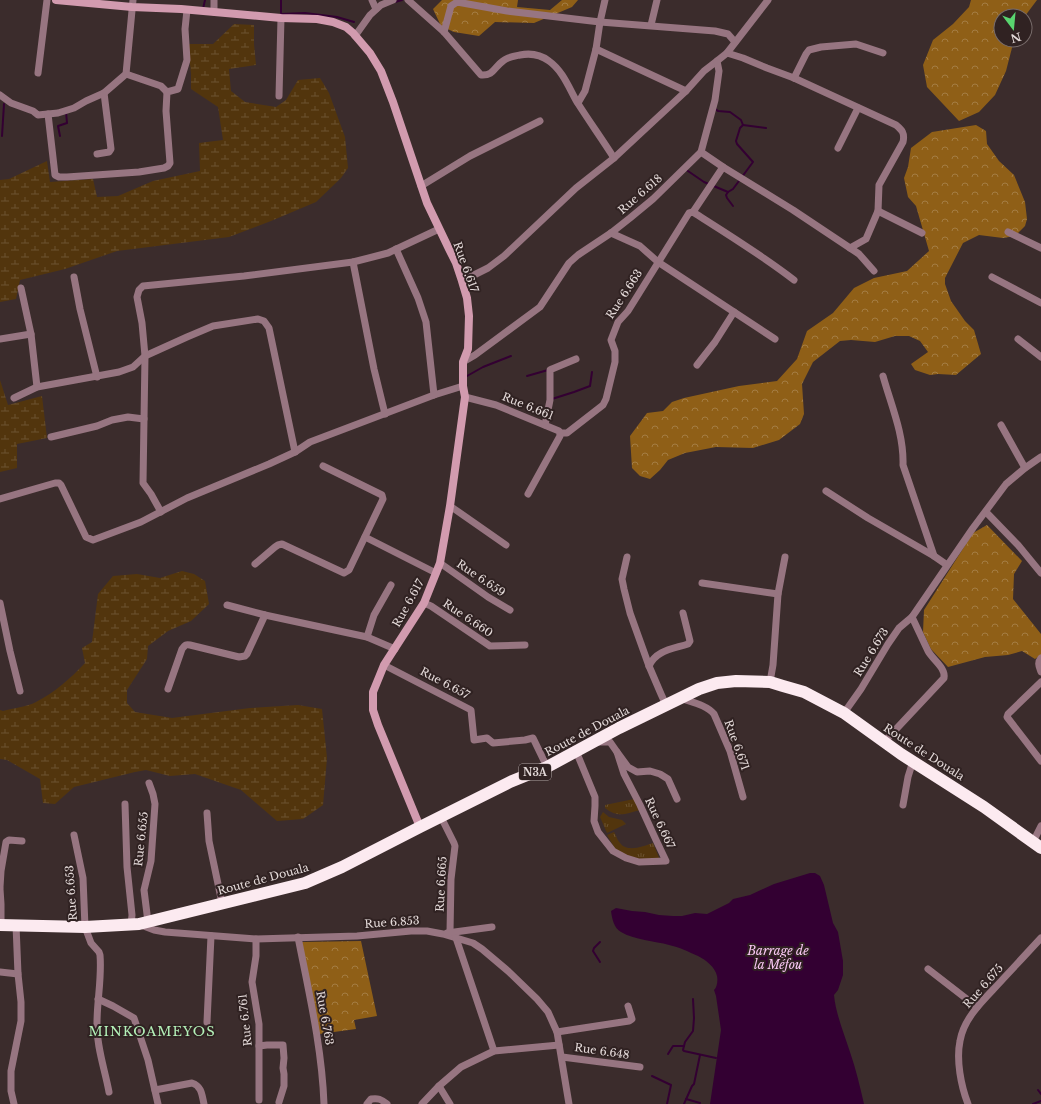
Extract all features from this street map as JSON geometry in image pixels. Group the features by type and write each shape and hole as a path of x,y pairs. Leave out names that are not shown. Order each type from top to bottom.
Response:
{"highway":[{"name":"Route de Douala","path":"0,925 85,927 139,924 305,883 342,867 420,826 510,782 547,767 619,728 699,689 717,683 736,681 770,682 804,692 844,713 884,742 984,807 1037,845"}],"street":[{"path":"38,73 47,0"},
{"name":"Rue 6.617","path":"56,0 132,3 187,10 281,18 317,19 333,22 346,27 355,36 370,53 381,71 427,203 456,263 467,298 469,316 468,349 463,362 463,386 465,397 450,506 440,563 424,603 384,665 373,692 373,710 378,726 420,826"},
{"path":"214,0 214,12"},
{"path":"372,0 376,9"},
{"path":"355,36 370,14 381,5 393,0"},
{"path":"408,0 444,32 481,74 487,75 492,73 503,60 521,55 535,55 549,61 560,71 578,103 614,158"},
{"path":"578,103 585,91 596,49 605,0"},
{"path":"651,25 657,0"},
{"path":"462,281 488,268 504,256 576,188 614,158 704,72 727,53 768,0"},
{"path":"444,32 451,6 457,2 507,11 600,22 715,30 728,34 735,42"},
{"path":"0,95 11,103 32,111 38,115 58,113 74,108 104,93 126,74 132,3"},
{"path":"167,92 178,90 187,60 187,10"},
{"path":"279,96 281,18"},
{"path":"794,78 809,50 821,47 856,44 883,53"},
{"path":"596,49 686,90"},
{"path":"727,53 794,78 896,125 901,130 904,136 903,142 879,185 878,211 866,239 850,248"},
{"path":"717,61 719,71 716,93 701,152 723,168 793,210 859,254 874,271"},
{"path":"48,114 55,175 59,177 139,172 168,166 170,163 166,111 167,92 161,86 126,74"},
{"path":"97,154 109,152 111,149 104,93"},
{"path":"838,148 858,108"},
{"path":"421,186 470,156 540,121"},
{"name":"Rue 6.618","path":"463,362 475,355 540,307 569,263 578,255 611,233 653,198 701,152"},
{"name":"Rue 6.663","path":"560,433 567,433 603,405 606,399 615,362 615,351 611,340 618,322 628,311 689,213 693,212 723,168"},
{"path":"878,211 922,233"},
{"path":"693,212 746,245 794,280"},
{"path":"161,512 143,483 145,356 142,323 137,297 139,290 143,286 244,276 353,262 388,253 439,229"},
{"path":"1008,232 1041,248"},
{"path":"611,233 640,246 658,262 775,339"},
{"path":"396,249 418,298 426,322 434,395"},
{"path":"353,262 374,369 385,414"},
{"path":"74,277 80,309 97,377"},
{"path":"992,277 1041,302"},
{"path":"21,288 31,334 37,387"},
{"path":"697,365 715,342 734,312"},
{"path":"14,398 37,387 119,372 133,367 145,356 187,336 213,326 258,319 264,321 269,328 295,452"},
{"path":"0,339 31,334"},
{"path":"1018,339 1041,357"},
{"path":"545,425 550,400 550,370 576,359"},
{"path":"883,376 901,437 903,465 934,556"},
{"path":"0,499 54,483 59,483 86,537 93,540 141,522 187,498 295,452 310,442 434,395 463,386"},
{"name":"Rue 6.661","path":"465,397 496,404 559,431 560,436 528,494"},
{"path":"51,437 97,426 112,420 128,417 144,419"},
{"path":"1001,425 1025,468"},
{"name":"Rue 6.673","path":"844,713 861,690 888,644 900,628 912,617 973,528 1006,484 1025,468 1041,458"},
{"path":"255,564 275,547 282,544 344,573 349,570 383,499 383,496 323,466"},
{"path":"826,491 947,565"},
{"path":"450,506 506,544"},
{"path":"986,512 1018,545 1041,573"},
{"path":"365,537 436,573"},
{"path":"626,557 622,579 630,613 649,666 666,705"},
{"path":"770,682 773,665 778,594 785,557"},
{"name":"Rue 6.659","path":"440,563 488,597 510,610"},
{"path":"702,583 778,594"},
{"path":"367,637 374,615 391,585"},
{"name":"Rue 6.660","path":"424,603 431,606 490,646 525,645"},
{"path":"0,604 20,691"},
{"path":"227,605 265,615 367,637 395,649"},
{"path":"649,666 655,656 689,643 690,641 683,613"},
{"path":"168,689 184,645 187,644 240,657 245,656 265,615"},
{"path":"884,742 944,678 944,670 931,657 912,617"},
{"path":"1041,658 1038,661 1038,665 1041,672"},
{"name":"Rue 6.657","path":"384,665 471,710 474,740 488,738 493,743 533,738 547,767"},
{"path":"1041,682 1008,714 1007,717 1041,761"},
{"name":"Rue 6.671","path":"680,698 706,707 714,714 730,751 743,797"},
{"path":"595,742 610,742 628,767 637,772 655,772 668,779 677,799"},
{"name":"Rue 6.667","path":"576,751 595,797 594,821 598,832 613,851 626,858 639,862 666,861 624,774 616,752"},
{"path":"903,805 908,777 913,761"},
{"name":"Rue 6.655","path":"139,924 144,890 151,861 155,817 155,804 149,783"},
{"path":"125,804 127,867 132,915 139,924"},
{"path":"206,813 209,841 222,903"},
{"name":"Rue 6.665","path":"441,816 455,846 446,933"},
{"path":"1037,845 1041,826"},
{"name":"Rue 6.653","path":"74,835 83,878 85,927"},
{"path":"0,925 1,871 6,842 9,840 22,841"},
{"name":"Rue 6.853","path":"139,924 154,930 165,932 256,939 357,936 410,931 427,931 446,933 472,943 482,949 521,983 548,1012 557,1032 569,1104"},
{"path":"14,1104 11,1091 11,1072 21,1021 16,925"},
{"path":"85,927 91,943 100,955 100,981 96,1024 109,1092"},
{"path":"446,933 492,927"},
{"path":"207,1022 211,936"},
{"name":"Rue 6.763","path":"298,937 319,1044 324,1104"},
{"path":"456,938 494,1051"},
{"name":"Rue 6.675","path":"968,1104 963,1092 958,1055 960,1040 964,1028 977,1007 1041,938"},
{"name":"Rue 6.761","path":"256,939 256,956 252,982 258,1021 259,1100"},
{"path":"928,969 977,1007"},
{"path":"0,972 18,974"},
{"path":"98,999 134,1018 148,1060 158,1104"},
{"path":"557,1032 630,1021 632,1019 628,1006"},
{"path":"259,1046 283,1045 284,1086 279,1102"},
{"path":"422,1104 439,1086 461,1067 494,1051 559,1045"},
{"name":"Rue 6.648","path":"562,1057 640,1068"},
{"path":"155,1090 192,1083 200,1088 204,1104"},
{"path":"439,1086 450,1104"},
{"path":"367,1104 371,1099 377,1098 381,1099 387,1104"}],"green space":[{"path":"442,0 518,0 517,7 550,10 562,0 578,0 572,7 534,23 495,22 479,36 454,32 441,26 433,9"},
{"path":"971,0 1037,0 1031,8 993,8 993,48 1012,48 1006,71 995,95 979,112 959,121 927,87 923,65 933,40 953,24 969,7"},
{"path":"234,24 254,25 256,65 229,69 231,91 245,102 276,107 286,100 298,80 320,78 329,93 345,137 348,168 341,178 316,202 229,237 117,251 65,269 20,280 16,299 0,302 0,180 9,179 47,161 50,182 93,179 97,197 118,196 153,181 200,171 199,143 223,140 218,107 191,89 188,44 213,44"},
{"path":"976,125 986,131 987,144 999,161 1014,175 1025,202 1027,219 1025,226 1015,236 1003,238 979,235 963,243 945,278 945,284 951,301 965,321 974,330 981,354 956,375 930,375 915,370 911,364 928,352 920,341 909,336 895,336 875,342 851,340 840,341 813,362 802,384 804,414 800,424 779,440 753,448 716,447 685,453 668,460 650,479 640,476 632,468 630,436 647,413 663,411 672,402 684,398 739,386 777,381 797,359 807,331 833,313 854,288 874,278 907,271 929,251 916,206 908,197 904,178 908,167 911,148 932,132"},
{"path":"0,380 8,405 42,396 47,438 17,444 17,468 0,472"},
{"path":"987,525 1022,561 1014,574 1013,599 1041,634 1041,655 1035,659 1022,651 1008,655 985,657 948,667 931,649 923,632 924,610 973,533"},
{"path":"182,571 194,574 205,581 209,604 191,621 168,631 148,646 147,659 127,690 127,703 135,712 172,718 250,708 298,705 322,709 327,758 323,805 303,819 277,821 241,790 195,774 170,776 146,770 74,787 55,804 43,803 40,779 7,760 0,759 0,710 3,711 32,704 43,698 62,685 85,663 82,648 92,642 98,594 113,576 137,574 160,578"},
{"path":"634,799 640,810 626,814 618,814 605,808 605,805"},
{"path":"603,812 609,817 622,820 626,824 607,833 600,817"},
{"path":"614,832 619,842 627,848 636,848 653,843 660,860 645,861 617,852 607,835"},
{"path":"361,941 377,1016 354,1020 356,1029 319,1034 302,942"}],"water":[{"name":"Barrage de la Méfou","path":"810,873 815,873 820,876 824,885 833,923 838,932 843,961 843,975 838,990 834,995 836,1010 854,1065 864,1104 710,1104 721,1030 714,990 717,982 716,973 707,962 688,951 626,935 615,926 611,911 616,908 673,916 682,916 695,913 707,914 729,903 733,899 750,895 774,884"}],"waterway":[{"path":"203,9 205,0"},
{"path":"281,0 281,14 305,13 337,17 354,22"},
{"path":"395,2 402,0"},
{"path":"2,136 4,104"},
{"path":"714,108 718,111 730,112 741,120 743,125"},
{"path":"60,136 58,126 67,123 66,112"},
{"path":"743,125 766,128"},
{"path":"733,206 726,195 733,189 753,162 736,141 740,128 743,125"},
{"path":"685,169 704,182 728,192"},
{"path":"467,376 483,367 511,356"},
{"path":"527,376 548,370"},
{"path":"552,399 590,386 592,372"},
{"path":"600,942 593,951 600,962"},
{"path":"693,999 693,1031 685,1042 683,1050 716,1058"},
{"path":"668,1054 673,1046 684,1046"},
{"path":"684,1104 694,1084 700,1055"},
{"path":"652,1076 671,1085 667,1104"},
{"path":"1038,1090 1041,1094"},
{"path":"686,1099 700,1103"},
{"path":"1033,1104 1041,1101"}],"district":[{"name":"MINKOAMEYOS","path":"152,1031"}]}
